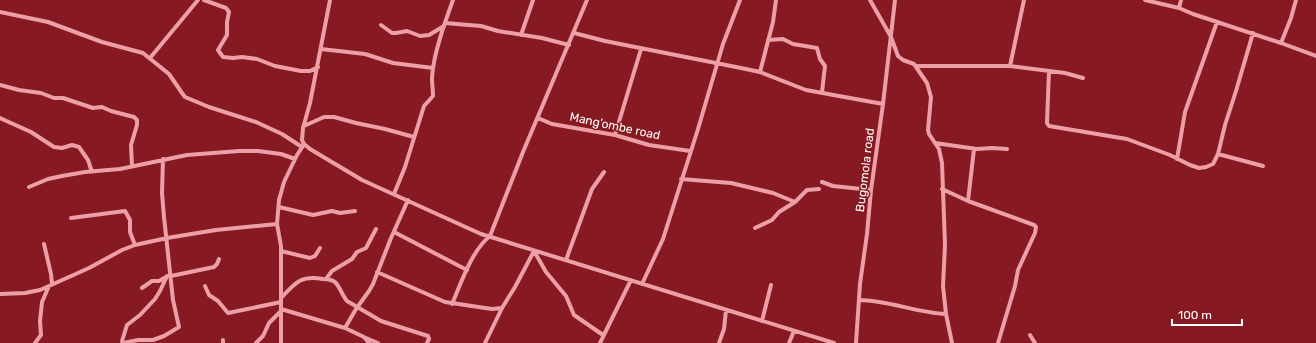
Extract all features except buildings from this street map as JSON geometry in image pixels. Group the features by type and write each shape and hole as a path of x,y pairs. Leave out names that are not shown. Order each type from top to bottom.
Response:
{"street":[{"path":"150,58 198,0"},
{"path":"204,0 226,8 229,12 227,35 218,50 222,57 257,59 274,66 301,71 318,67"},
{"path":"281,343 281,251 277,224 279,207 283,187 295,159 303,146 302,134 318,67 330,0"},
{"path":"394,194 405,167 424,106 434,96 432,79 433,68 444,24 452,0"},
{"path":"521,35 533,0"},
{"path":"452,304 467,270 481,244 490,236 523,152 587,0"},
{"path":"642,284 662,239 698,129 730,22 740,0"},
{"path":"760,72 773,22 776,0"},
{"path":"870,0 891,37 900,58 916,66 1010,66 1072,74 1083,78"},
{"name":"Bugomola road","path":"856,343 859,300 871,190 895,0"},
{"path":"1010,66 1024,0"},
{"path":"1145,0 1179,8 1217,22 1281,42 1316,56"},
{"path":"1179,8 1181,0"},
{"path":"1281,42 1291,18 1296,0"},
{"path":"0,12 48,22 102,42 143,53 169,74 185,96 209,108 256,122 303,146 380,189 408,200 467,228 534,251 834,343"},
{"path":"1177,159 1185,112 1217,22"},
{"path":"381,25 392,33 407,31 420,36 429,35 444,24 481,26 569,45"},
{"path":"574,33 605,42 760,72 806,90 883,104"},
{"path":"1049,71 1047,123 1049,126 1127,139 1144,144 1190,165 1199,168 1206,168 1213,164 1218,154 1225,125 1253,33"},
{"path":"768,40 783,39 793,44 817,48 820,59 825,66 822,92"},
{"path":"321,49 365,54 393,63 433,68"},
{"path":"615,136 642,49"},
{"path":"916,66 927,83 931,94 928,130 939,149 942,163 945,245 943,286 946,314 952,343"},
{"path":"0,85 41,93 54,98 63,98 93,108 102,107 111,111 135,117 137,120 137,125 131,145 132,166"},
{"path":"304,126 326,116 414,137"},
{"path":"0,118 31,132 54,147 62,148 72,145 79,147 88,160 92,172"},
{"name":"Mang'ombe road","path":"538,118 552,124 615,136 649,145 690,151"},
{"path":"935,143 974,149 1007,149"},
{"path":"968,201 974,149"},
{"path":"30,187 56,177 110,170 187,155 244,151 278,153 295,159"},
{"path":"1218,154 1263,166"},
{"path":"163,160 162,193 169,275 179,328 153,340 123,342 122,341 127,325 140,315 155,299 169,275"},
{"path":"566,260 592,189 604,172"},
{"path":"681,179 719,182 751,187 773,193 795,202"},
{"path":"822,182 833,186 871,190"},
{"path":"755,228 770,220 779,212 795,202 807,190 819,189"},
{"path":"942,190 1036,227 1035,233 1018,270 1015,286 998,343"},
{"path":"345,328 357,307 369,291 408,200"},
{"path":"279,207 313,215 355,211"},
{"path":"71,218 124,211 130,220 130,232 135,245"},
{"path":"0,294 34,292 89,268 122,250 135,245 216,230 277,224"},
{"path":"326,279 332,271 352,259 357,252 366,248 376,229"},
{"path":"394,232 467,270"},
{"path":"35,343 41,335 40,321 42,303 51,285 51,274 44,244"},
{"path":"281,251 313,257 320,248"},
{"path":"485,343 502,308 516,288 534,251"},
{"path":"534,251 546,272 566,296 574,315 604,335"},
{"path":"142,288 152,281 159,282 169,275 214,267 219,259"},
{"path":"377,272 452,304 492,309 502,308"},
{"path":"205,286 209,294 218,301 228,313 281,300 294,284 303,278 314,277 326,279 334,282 344,298 357,307 370,313 381,321 428,336 429,338 427,343"},
{"path":"600,343 631,280"},
{"path":"762,321 771,285"},
{"path":"859,300 872,300 916,311 946,314"},
{"path":"281,310 345,328 378,343"},
{"path":"256,343 263,336 269,323 281,310"},
{"path":"719,343 724,329 726,310"},
{"path":"790,343 794,331"},
{"path":"1030,335 1035,343"},
{"path":"366,338 369,343"},
{"path":"812,343 814,338"}]}
